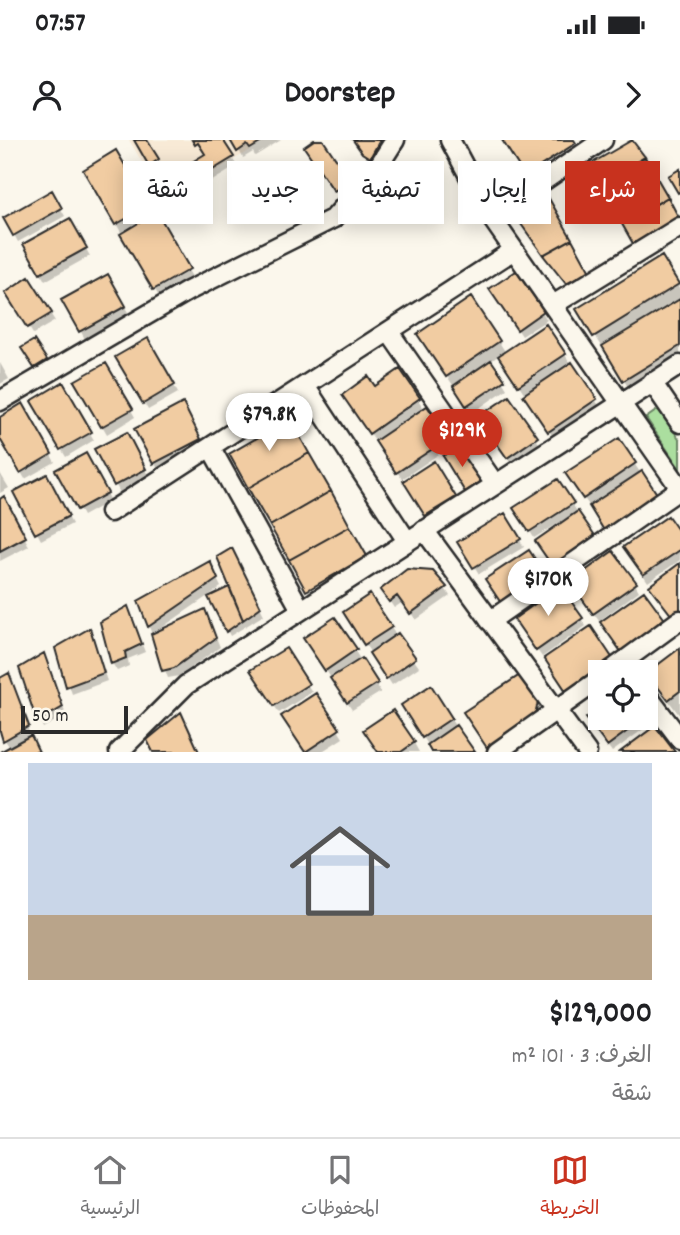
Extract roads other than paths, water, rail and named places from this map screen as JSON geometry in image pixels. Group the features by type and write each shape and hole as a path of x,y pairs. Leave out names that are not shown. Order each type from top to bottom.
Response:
{"street":[{"path":"0,401 188,291 334,218 374,173 395,140"},
{"path":"450,140 461,161"},
{"path":"551,176 603,140"},
{"path":"490,621 680,489 496,224"},
{"path":"553,305 680,227"},
{"path":"110,512 514,250"},
{"path":"389,332 495,484"},
{"path":"119,752 150,724 186,685 680,365"},
{"path":"652,382 680,423"},
{"path":"305,386 407,541"},
{"path":"211,448 301,610"},
{"path":"424,530 587,752"},
{"path":"631,660 680,620"},
{"path":"497,752 588,687"},
{"path":"658,710 680,739"}]}
